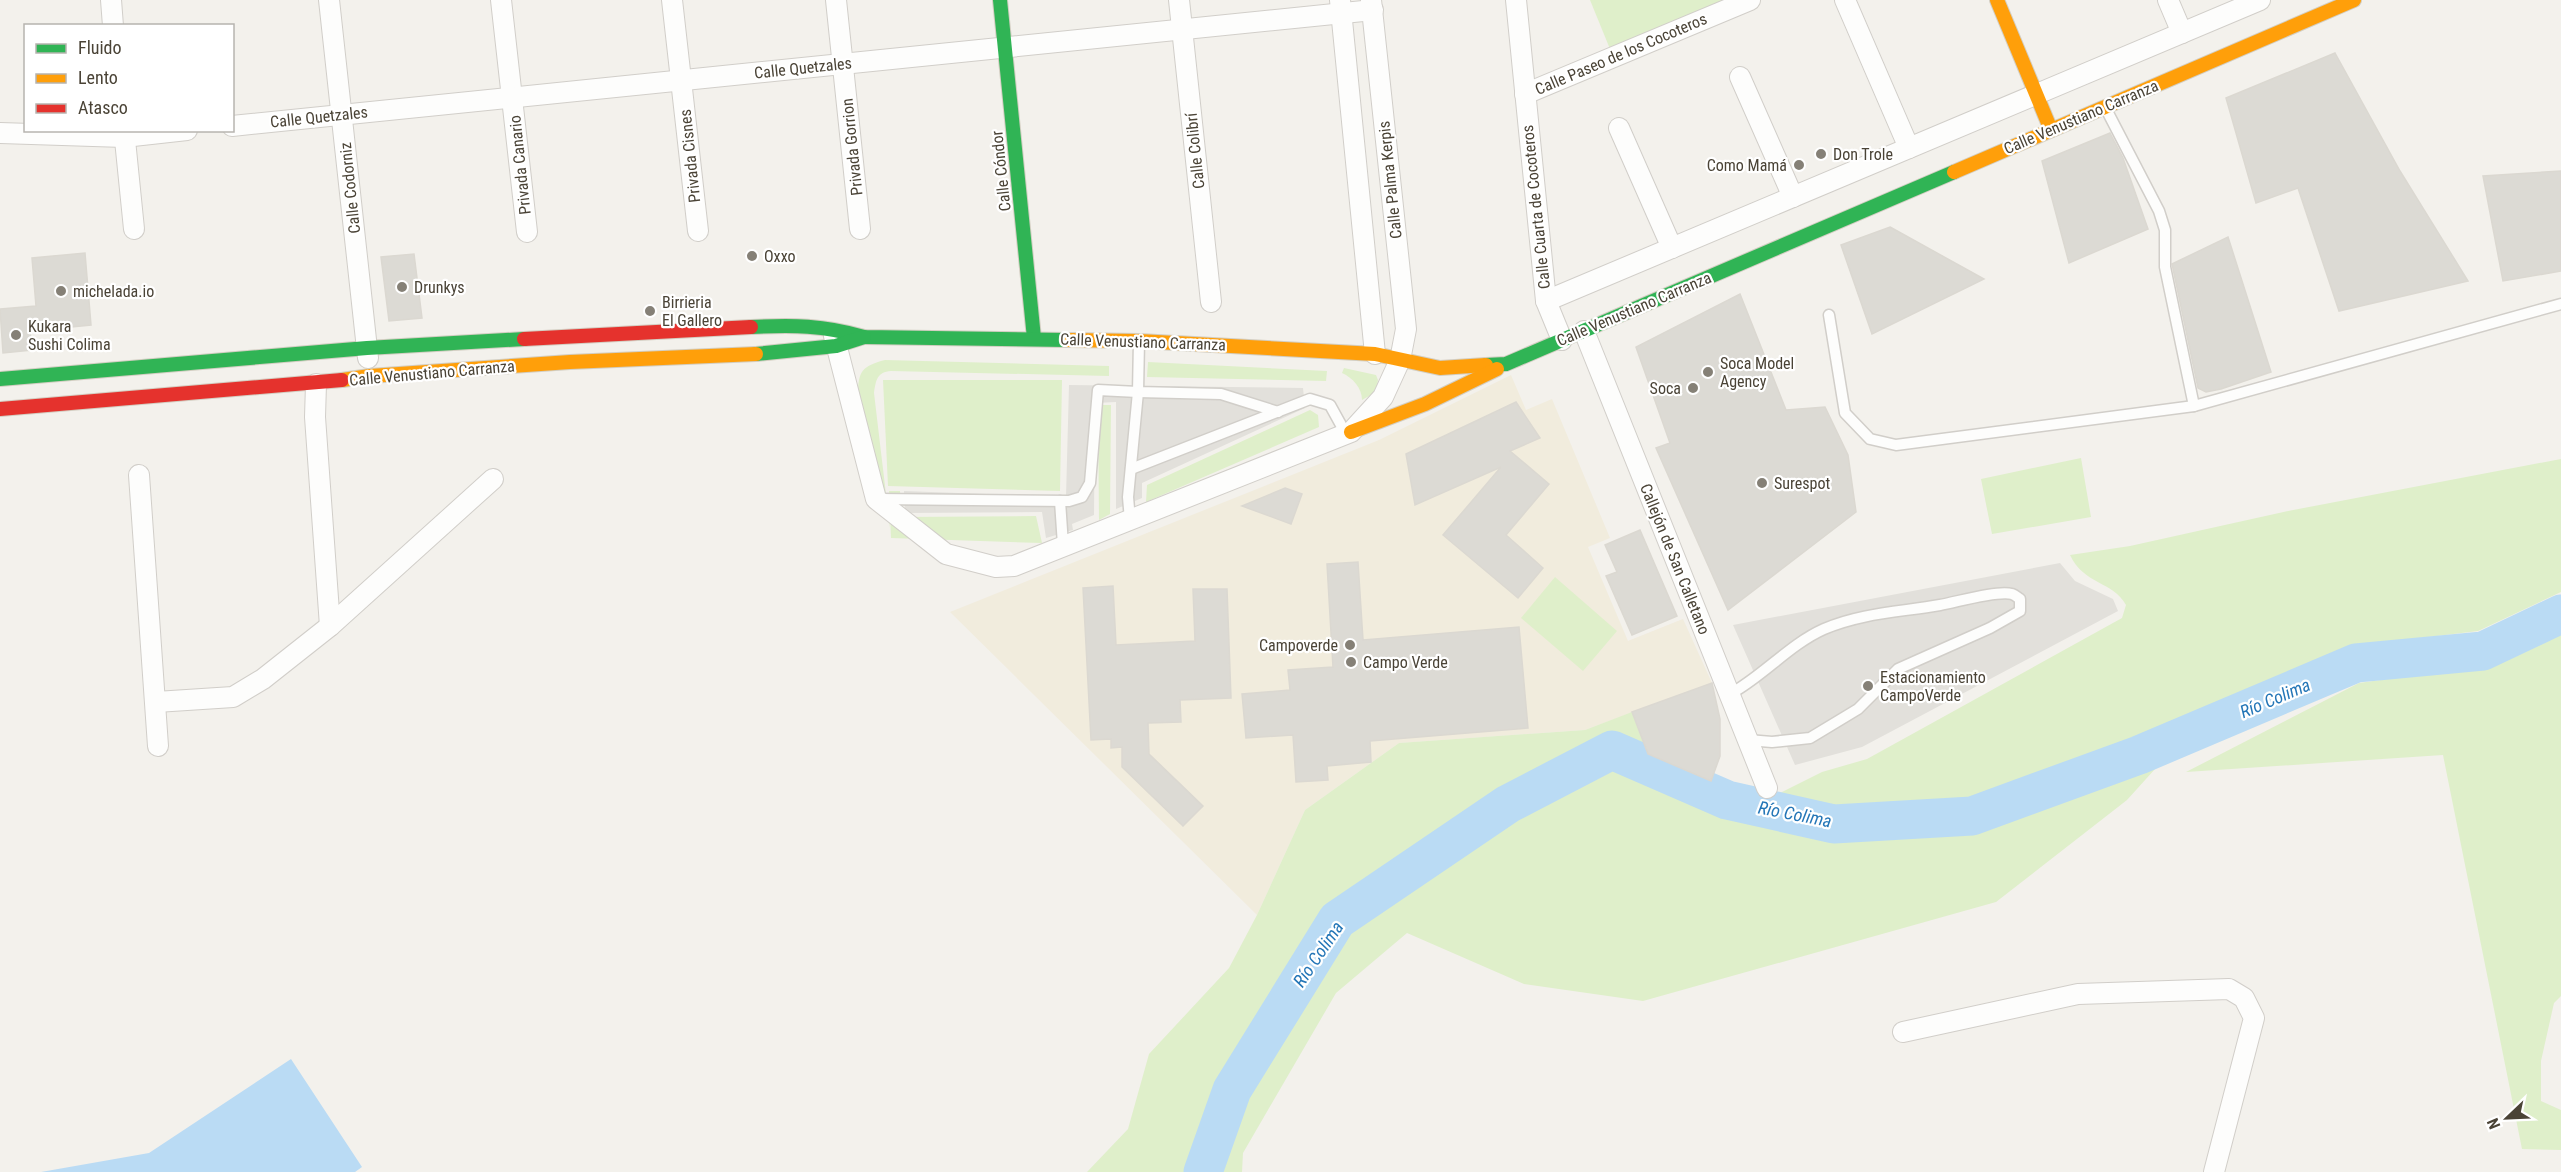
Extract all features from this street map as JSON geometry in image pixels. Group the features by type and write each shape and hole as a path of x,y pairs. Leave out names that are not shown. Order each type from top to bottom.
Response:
{"street":[{"path":"111,0 113,24"},
{"name":"Calle Codorniz","path":"329,0 370,376"},
{"name":"Privada Canario","path":"501,0 527,232"},
{"name":"Privada Cisnes","path":"672,0 698,231"},
{"name":"Privada Gorrion","path":"836,0 861,229"},
{"name":"Calle Cóndor","path":"1000,0 1034,338"},
{"name":"Calle Colibrí","path":"1179,0 1211,302"},
{"name":"Calle Cuarta de Cocoteros","path":"1516,0 1546,301 1562,340"},
{"name":"Calle Paseo de los Cocoteros","path":"1525,94 1750,0"},
{"path":"1845,0 1909,148"},
{"path":"1997,0 2048,89 2051,130"},
{"path":"2168,0 2182,33"},
{"path":"1546,301 2260,0"},
{"name":"Calle Venustiano Carranza","path":"0,409 289,370 367,348 790,325 834,337 1139,340 1375,354 1440,368 1506,364 2051,130 2066,119 2105,107 2354,0"},
{"name":"Calle Quetzales","path":"234,126 1182,30 1340,7 1372,5"},
{"name":"Calle Palma Kerpis","path":"1348,433 1383,397 1400,360 1406,329 1372,5"},
{"name":"Calle Palma Kerpis","path":"1340,7 1375,354"},
{"path":"1740,77 1793,198"},
{"path":"1619,128 1672,248"},
{"path":"0,133 156,132"},
{"path":"124,134 134,229"},
{"path":"704,356 705,329"},
{"name":"Callejón de San Calletano","path":"1584,331 1767,788"},
{"path":"834,337 876,499 946,554 996,567 1014,566 1348,433 1384,421 1453,391 1506,364"},
{"name":"Calle Venustiano Carranza","path":"0,379 289,370 316,384 370,376 789,352 834,337"},
{"path":"316,384 315,417 330,626"},
{"path":"139,475 158,746"},
{"path":"156,702 233,697 263,680 330,626 493,479"},
{"path":"1903,1032 2078,994 2229,988 2244,998 2254,1018 2214,1172"}],"lane":[{"path":"2105,107 2160,211 2165,231 2165,267 2194,406"},
{"path":"1829,315 1845,412 1870,440 1896,445 2194,406 2561,304"},
{"path":"1131,520 1128,497 1138,392 1139,340"},
{"path":"876,499 1060,501 1082,497 1090,483 1098,390 1221,394 1278,412"},
{"path":"1131,469 1310,399 1330,405 1348,433"},
{"path":"1060,501 1063,545"},
{"path":"1730,694 1747,685 1773,663 1822,630 1852,620 1872,614 1939,605 1982,596 2012,594 2020,599 2020,611 1990,628 1898,669 1858,709 1810,738 1772,742 1748,740"}],"shaded area":[{"name":"Campo Verde","path":"1511,375 1526,410 1552,399 1610,538 1588,547 1628,641 1683,619 1712,683 1585,730 1399,743 1305,810 1257,915 950,612 1379,440"},
{"path":"1069,385 1303,388 1305,408 1142,483 1142,498 1116,509 1116,402 1095,403 1094,515 1072,524 1073,530 1046,538 1042,512 905,513 904,491 1066,497"},
{"name":"Estacionamiento CampoVerde","path":"2060,563 2075,581 2113,599 2118,611 1862,747 1795,765 1733,625"}],"green space":[{"path":"1590,0 1727,0 1610,49"},
{"path":"885,360 1109,366 1109,376 891,371 880,375 874,393 890,528 858,395 860,375 866,367"},
{"path":"1148,362 1327,371 1326,381 1147,377"},
{"path":"1344,368 1376,375 1378,380 1376,392 1362,400 1356,384 1342,373"},
{"path":"883,380 1062,380 1060,491 888,486"},
{"path":"1098,405 1111,405 1110,514 1099,520"},
{"path":"1310,410 1318,415 1319,427 1146,502 1147,485"},
{"path":"2081,458 2091,517 1992,534 1981,479"},
{"path":"2561,459 2561,592 2478,631 2346,647 2203,716 2127,800 1996,902 1643,1001 1524,984 1407,933 1336,993 1243,1153 1242,1172 1087,1172 1128,1129 1149,1054 1229,968 1257,915 1305,810 1399,743 1585,730 1632,712 1648,754 1760,803 1822,772 1867,759 2122,618 2126,605 2120,597 2114,591 2090,578 2076,565 2070,555 2130,546 2288,511"},
{"path":"889,491 900,491 901,517 1036,516 1042,543 891,538"},
{"path":"1555,577 1617,631 1583,671 1521,618"},
{"path":"2561,630 2561,996 2554,1003 2541,1061 2541,1101 2561,1110 2561,1150 2522,1149 2443,755 2186,772 2359,683 2488,665"}],"water":[{"path":"291,1059 362,1167 355,1172 41,1172 149,1153"}],"building":[{"path":"2335,53 2400,171 2468,281 2339,311 2298,188 2256,203 2226,98"},
{"path":"2110,133 2123,158 2148,229 2069,263 2042,161"},
{"path":"2561,171 2561,271 2503,281 2483,176"},
{"path":"1890,227 1984,279 1872,334 1841,245"},
{"path":"2228,237 2271,372 2206,392 2198,388 2172,264"},
{"name":"michelada.io","path":"85,253 91,325 30,331 32,350 3,353 0,309 36,306 32,258"},
{"name":"Drunkys","path":"414,254 422,318 389,321 381,257"},
{"name":"Surespot","path":"1740,294 1786,410 1825,407 1848,455 1856,512 1728,610 1656,448 1670,443 1636,347"},
{"path":"1516,402 1540,438 1510,451 1549,484 1506,535 1543,568 1518,598 1443,535 1501,467 1415,505 1406,454"},
{"path":"1285,488 1302,494 1291,524 1242,506"},
{"path":"1640,530 1677,616 1632,635 1606,576 1617,572 1605,545"},
{"path":"1358,562 1363,640 1519,627 1528,728 1370,741 1371,762 1327,766 1328,780 1296,782 1293,735 1246,738 1242,694 1290,690 1288,670 1333,667 1327,564"},
{"path":"1113,586 1116,645 1195,641 1193,589 1227,589 1231,698 1180,700 1181,722 1148,723 1149,754 1203,806 1183,826 1122,767 1122,747 1111,748 1111,739 1091,740 1083,588"},
{"path":"1712,683 1720,719 1720,756 1711,781 1648,754 1632,712"}],"waterway":[{"name":"Río Colima","path":"1203,1172 1232,1090 1337,920 1508,804 1612,750 1727,800 1834,824 1972,816 2139,755 2356,663 2483,651 2561,614"}],"traffic: fast":[{"path":"1000,0 1034,338"},
{"path":"1486,365 1506,364 1954,172"},
{"path":"751,327 808,327 864,337 1067,340"},
{"path":"756,354 836,346 864,337"},
{"path":"0,379 367,348 524,339"}],"traffic: slow":[{"path":"1997,0 2051,130"},
{"path":"1954,172 2354,0"},
{"path":"1067,340 1139,341 1375,354 1440,368 1486,365"},
{"path":"342,380 570,362 756,354"},
{"path":"1351,432 1425,404 1497,369"}],"traffic: jam":[{"path":"524,339 751,327"},
{"path":"0,409 342,380"}],"place":[{"name":"Don Trole","path":"1821,154"},
{"name":"Como Mamá","path":"1799,165"},
{"name":"Oxxo","path":"752,256"},
{"name":"Drunkys","path":"402,287"},
{"name":"michelada.io","path":"61,291"},
{"name":"Birrieria El Gallero","path":"650,311"},
{"name":"Kukara Sushi Colima","path":"16,335"},
{"name":"Soca Model Agency","path":"1708,372"},
{"name":"Soca","path":"1693,388"},
{"name":"Surespot","path":"1762,483"},
{"name":"Campoverde","path":"1350,645"},
{"name":"Campo Verde","path":"1351,662"},
{"name":"Estacionamiento CampoVerde","path":"1868,686"}]}
